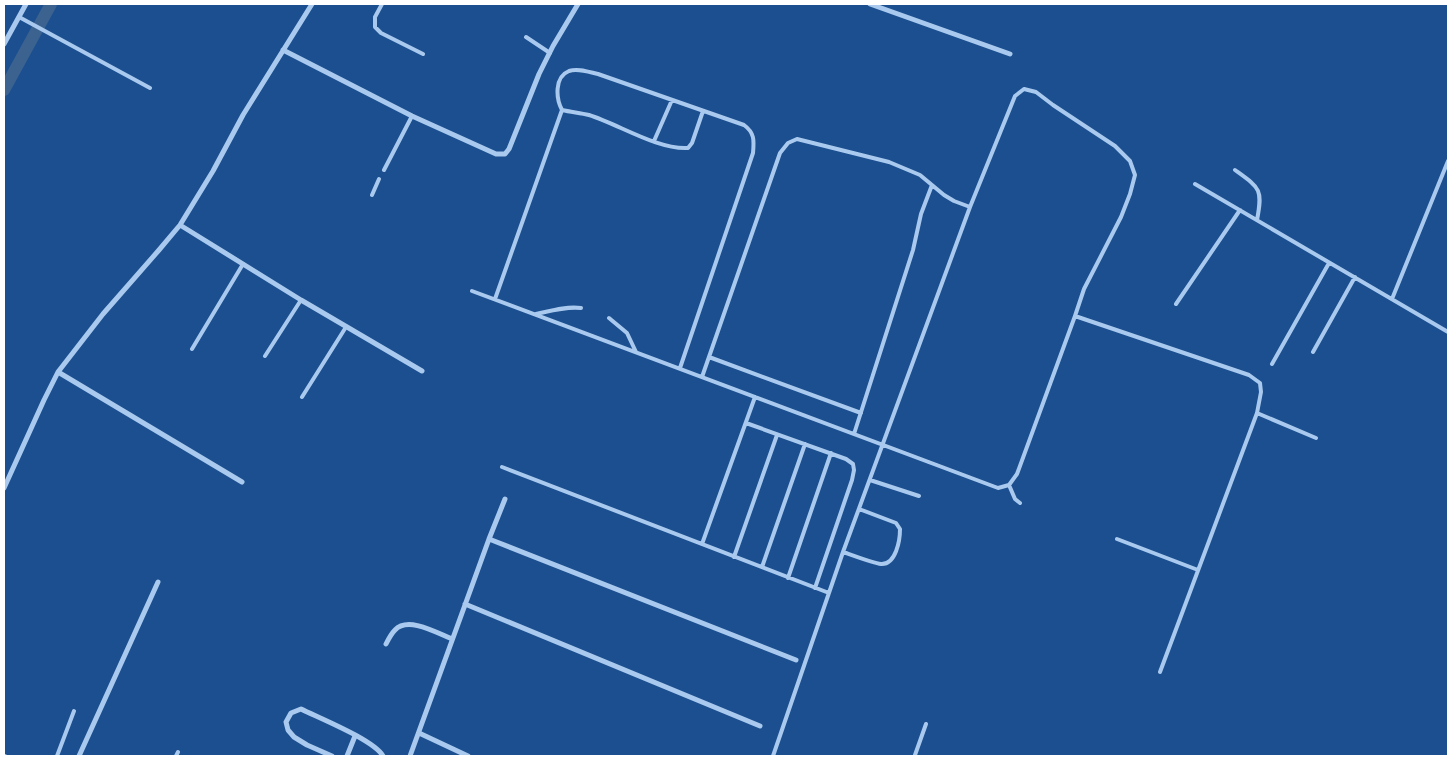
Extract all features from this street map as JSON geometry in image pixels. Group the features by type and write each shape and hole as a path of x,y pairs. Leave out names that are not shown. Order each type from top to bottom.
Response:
{"street":[{"path":"4,44 26,4"},
{"path":"4,488 58,372 103,314 180,225 243,115 312,4"},
{"path":"283,50 412,116 496,154 505,154 550,53 578,4"},
{"path":"870,4 1010,54"},
{"path":"180,225 301,300 422,370"},
{"path":"58,372 242,482"},
{"path":"410,756 505,499"},
{"path":"489,540 796,660"},
{"path":"79,756 158,582"},
{"path":"465,604 760,726"},
{"path":"386,644 395,630 403,625 416,625 452,639"},
{"path":"332,756 294,737 288,730 286,722 292,713 301,710 366,740 380,751 383,756"},
{"path":"418,733 468,756"},
{"path":"347,756 355,736"}],"lane":[{"path":"382,4 375,17 375,27 381,33 423,54"},
{"path":"19,17 150,88"},
{"path":"526,37 550,53"},
{"path":"680,368 753,154 754,143 751,130 744,125 598,74 580,70 569,71 560,79 557,94 558,104 562,110 590,116 665,146 680,149 688,148 692,143 703,111"},
{"path":"472,291 702,376 755,397 854,434 883,445 998,488 1010,485 1017,474 1084,290 1121,217 1135,175 1130,161 1115,146 1052,105 1036,92 1024,89 1015,96 970,207 883,445 859,508 773,756"},
{"path":"654,141 672,100"},
{"path":"495,299 562,110"},
{"path":"384,170 412,116"},
{"path":"702,376 780,153 788,143 797,139 890,162 920,175 954,202 970,207"},
{"path":"1392,299 1448,161"},
{"path":"1234,170 1251,182 1259,192 1260,202 1257,220"},
{"path":"372,195 379,179"},
{"path":"1195,184 1448,332"},
{"path":"854,434 913,250 921,214 932,185"},
{"path":"1176,304 1240,210"},
{"path":"1272,364 1329,263"},
{"path":"192,349 243,264"},
{"path":"1314,352 1355,277"},
{"path":"265,356 301,300"},
{"path":"536,314 556,309 581,308"},
{"path":"1075,316 1249,375 1260,383 1261,392 1257,413 1160,672"},
{"path":"609,318 627,333 636,352"},
{"path":"302,397 346,326"},
{"path":"709,357 861,413"},
{"path":"702,544 755,397"},
{"path":"1257,413 1316,438"},
{"path":"746,423 831,453 853,464 854,470 815,588"},
{"path":"734,557 777,435"},
{"path":"762,568 804,444"},
{"path":"788,578 831,453"},
{"path":"502,467 828,593"},
{"path":"870,480 919,496"},
{"path":"1010,485 1015,498 1020,503"},
{"path":"843,552 882,564 888,562 893,557 900,538 900,529 896,523 859,508"},
{"path":"1117,539 1198,570"},
{"path":"57,756 74,711"},
{"path":"915,755 926,724"}],"waterway":[{"path":"4,90 51,4"}]}
